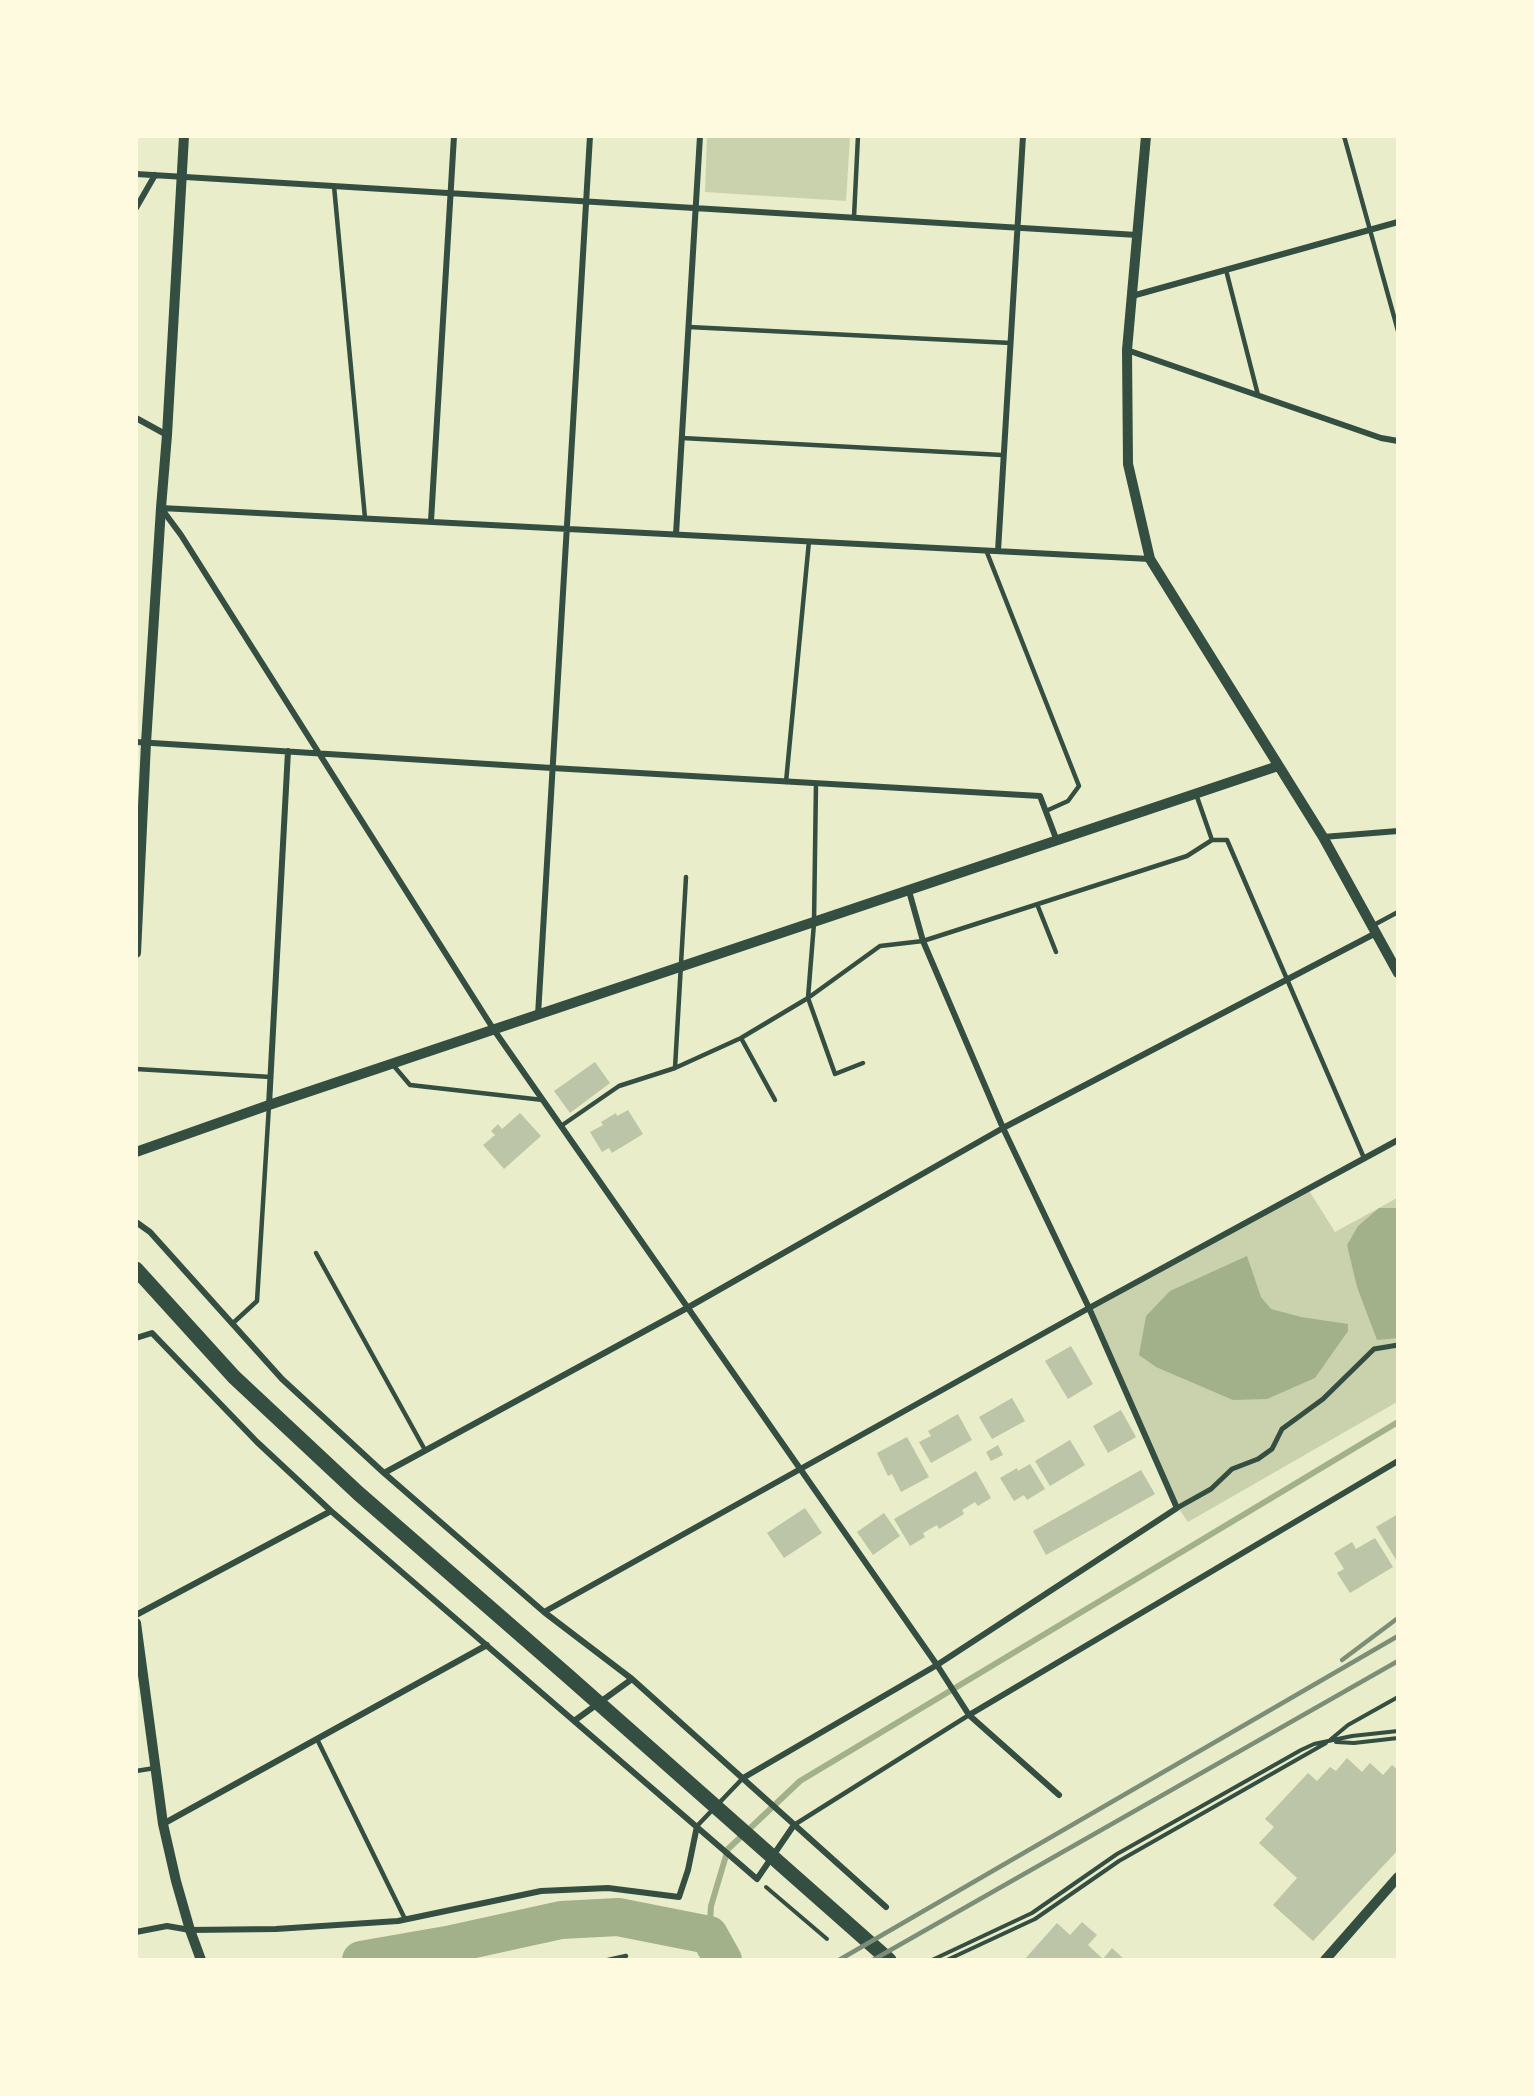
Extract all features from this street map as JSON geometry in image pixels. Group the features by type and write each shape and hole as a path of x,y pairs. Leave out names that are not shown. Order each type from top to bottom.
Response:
{"main road":[{"path":"136,1269 234,1377 358,1493 889,1959"}],"street":[{"path":"136,953 141,743 167,435 184,136"},
{"path":"431,521 454,136"},
{"path":"538,1015 590,136"},
{"path":"676,534 700,136"},
{"path":"998,551 1023,136"},
{"path":"1146,136 1127,350 1128,464 1150,558 1323,837 1398,973"},
{"path":"136,174 1137,235"},
{"path":"136,208 155,175"},
{"path":"1131,296 1398,222"},
{"path":"1127,350 1382,438 1398,441"},
{"path":"136,418 167,435"},
{"path":"161,508 1150,558"},
{"path":"161,508 181,535 494,1030 968,1712 1059,1795"},
{"path":"141,743 1040,796 1057,841"},
{"path":"269,1105 288,751"},
{"path":"136,1152 269,1105 1278,766"},
{"path":"1323,837 1398,831"},
{"path":"909,891 923,941 1003,1128 1089,1308 1177,1508"},
{"path":"384,1473 687,1308 1003,1128 1286,980 1374,929"},
{"path":"544,1612 1089,1308 1398,1140"},
{"path":"136,1222 150,1232 282,1379 384,1473 544,1612 632,1679 886,1907"},
{"path":"136,1338 152,1334 257,1442 331,1511 757,1879 794,1825"},
{"path":"742,1778 937,1665 1177,1508 1211,1489 1232,1469 1258,1459 1272,1449 1282,1429 1323,1399 1374,1349 1398,1345"},
{"path":"968,1712 1398,1461"},
{"path":"136,1615 331,1511"},
{"path":"136,1623 163,1824 190,1930 201,1959"},
{"path":"163,1824 487,1645"},
{"path":"574,1720 632,1679"},
{"path":"136,1932 167,1926 190,1930 276,1929 405,1919 542,1891 608,1888 679,1897 688,1870 696,1826"},
{"path":"1325,1959 1398,1877"}],"lane":[{"path":"854,217 858,136"},
{"path":"1344,136 1398,331"},
{"path":"334,186 364,518"},
{"path":"1226,270 1258,395"},
{"path":"689,327 1011,343"},
{"path":"682,438 1002,455"},
{"path":"786,782 809,541"},
{"path":"987,550 1079,786 1068,801 1046,811"},
{"path":"816,783 814,923 808,999 835,1074 863,1063"},
{"path":"1196,794 1212,840"},
{"path":"561,1126 619,1086 675,1068 741,1038 808,999 880,946 923,941 1187,856 1212,840 1227,840 1364,1158"},
{"path":"675,1068 686,877"},
{"path":"1036,904 1056,952"},
{"path":"1374,929 1398,912"},
{"path":"741,1038 775,1100"},
{"path":"392,1064 410,1085 543,1100"},
{"path":"136,1069 271,1077"},
{"path":"232,1324 257,1302 269,1105"},
{"path":"316,1253 425,1450"},
{"path":"794,1825 968,1712"},
{"path":"317,1739 405,1919"},
{"path":"136,1772 155,1768"},
{"path":"696,1826 742,1778"},
{"path":"608,1959 626,1956"}],"path":[{"path":"947,1959 1035,1920 1119,1861 1330,1741 1348,1725 1398,1697"},
{"path":"932,1959 1032,1913 1117,1854 1301,1750 1314,1744 1352,1736 1398,1731"},
{"path":"1330,1741 1354,1743 1398,1738"},
{"path":"757,1879 827,1939"}],"shaded area":[{"path":"707,137 850,137 846,201 705,192"},
{"path":"1308,1189 1335,1232 1397,1198 1397,1402 1188,1522 1172,1499 1089,1308"},
{"path":"1379,1208 1397,1208 1398,1338 1377,1340 1357,1287 1347,1245 1358,1226"},
{"path":"1247,1256 1261,1297 1271,1309 1301,1317 1348,1324 1348,1331 1315,1378 1267,1399 1233,1400 1156,1367 1139,1355 1146,1316 1170,1291"}],"building":[{"path":"595,1062 610,1083 570,1113 554,1091"},
{"path":"628,1110 643,1134 612,1153 609,1148 602,1152 590,1132 603,1125 601,1122 616,1113 617,1116"},
{"path":"520,1113 541,1136 504,1169 483,1145 495,1135 491,1131 498,1124 502,1129"},
{"path":"1071,1346 1093,1384 1068,1399 1045,1361"},
{"path":"1012,1398 1025,1421 992,1439 979,1417"},
{"path":"1121,1410 1136,1437 1108,1453 1093,1426"},
{"path":"958,1414 972,1440 931,1463 919,1442 931,1436 928,1431"},
{"path":"907,1437 929,1477 901,1492 892,1474 888,1476 877,1453"},
{"path":"1070,1440 1085,1465 1050,1486 1035,1461"},
{"path":"998,1445 1003,1455 991,1461 986,1452"},
{"path":"1030,1464 1045,1489 1027,1500 1024,1495 1014,1501 1000,1478 1017,1468 1018,1471"},
{"path":"1141,1470 1155,1494 1046,1555 1033,1531"},
{"path":"976,1471 991,1498 978,1506 975,1502 962,1510 964,1514 939,1529 937,1525 923,1533 925,1537 910,1546 894,1519"},
{"path":"805,1508 822,1533 784,1558 767,1533"},
{"path":"884,1513 900,1536 873,1555 857,1532"},
{"path":"1398,1514 1398,1563 1376,1527"},
{"path":"1375,1538 1393,1567 1350,1593 1337,1573 1344,1569 1334,1553 1352,1542 1356,1549"},
{"path":"1347,1758 1362,1772 1370,1763 1383,1775 1392,1765 1398,1770 1398,1850 1313,1941 1273,1905 1297,1878 1259,1843 1274,1827 1265,1819 1308,1773 1317,1781 1330,1767 1336,1771"},
{"path":"1082,1922 1097,1935 1088,1945 1103,1959 1112,1948 1125,1960 1024,1960 1057,1923 1070,1935"}],"waterway":[{"path":"709,1935 711,1906 728,1849 800,1781 1398,1422"},
{"path":"361,1960 447,1945 561,1920 618,1917 709,1935 723,1960"}],"railway":[{"path":"1342,1660 1398,1618"},
{"path":"839,1960 1398,1636"},
{"path":"873,1960 1398,1661"}]}
